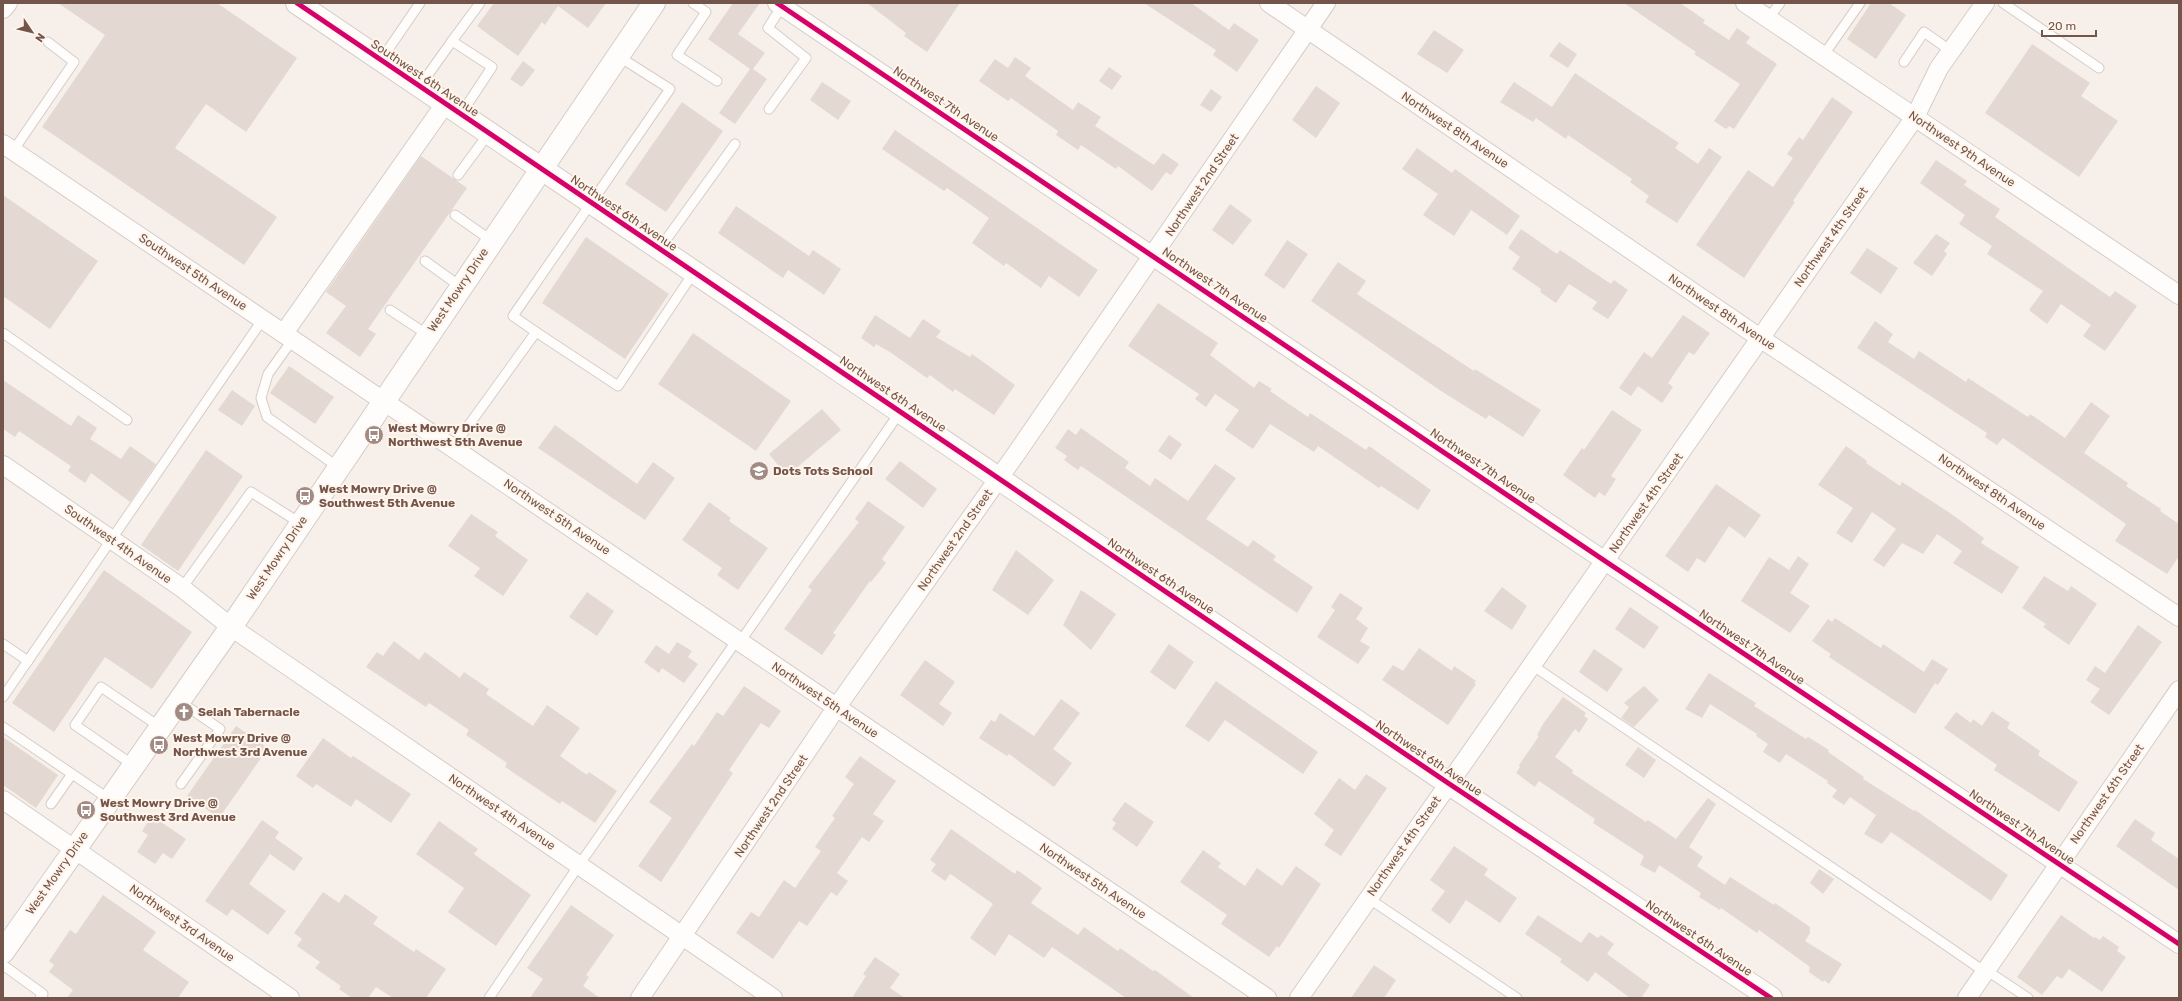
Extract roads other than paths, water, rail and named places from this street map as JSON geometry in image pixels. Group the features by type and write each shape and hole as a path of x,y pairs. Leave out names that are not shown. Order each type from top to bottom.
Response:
{"street":[{"path":"3,10 8,3"},
{"name":"Southwest 6th Avenue","path":"297,3 541,169"},
{"name":"West Mowry Drive","path":"3,952 231,626 654,3"},
{"name":"Northwest 8th Avenue","path":"1269,3 1760,338 2179,617"},
{"name":"Northwest 2nd Street","path":"640,998 836,708 999,478 1326,3"},
{"name":"Northwest 9th Avenue","path":"1745,3 2179,295"},
{"name":"Northwest 4th Street","path":"1299,998 1915,117 1939,68 1985,3"},
{"name":"Northwest 7th Avenue","path":"780,5 1605,561 2179,944"},
{"path":"289,336 453,109"},
{"name":"Southwest 5th Avenue","path":"8,148 383,400"},
{"name":"Northwest 6th Avenue","path":"541,169 1448,783 1771,998"},
{"name":"Northwest 5th Avenue","path":"383,400 836,708 1267,998"},
{"name":"Southwest 4th Avenue","path":"3,465 182,588 231,626"},
{"name":"Northwest 4th Avenue","path":"231,626 682,937 773,998"},
{"name":"Northwest 6th Street","path":"1967,998 2179,690"},
{"name":"Northwest 3rd Avenue","path":"3,800 75,848 290,998"}],"lane":[{"path":"381,60 420,3"},
{"path":"420,86 480,3"},
{"path":"693,3 706,12 677,55 717,81"},
{"path":"1768,19 1780,3"},
{"path":"1823,56 1860,3"},
{"path":"2003,3 2099,68"},
{"path":"769,109 806,58 768,28 780,5"},
{"path":"1904,62 1924,32 1951,51"},
{"path":"452,41 492,67 453,109"},
{"path":"8,148 74,62 48,42"},
{"path":"618,56 670,90 513,316 618,386 694,272"},
{"path":"458,175 489,133"},
{"path":"659,249 735,144"},
{"path":"455,215 492,241"},
{"path":"425,261 460,287"},
{"path":"390,310 428,335"},
{"path":"3,697 263,319"},
{"path":"452,447 536,332"},
{"path":"3,333 127,420"},
{"path":"289,336 268,374 261,398 267,417 338,467"},
{"path":"489,998 579,865 901,412"},
{"path":"182,588 251,492 300,523"},
{"path":"3,644 28,661"},
{"path":"1532,665 1714,789 1792,839 2028,998"},
{"path":"133,765 75,725 101,687 160,727"},
{"path":"179,700 220,729 181,784"},
{"path":"3,727 109,799"},
{"path":"51,804 72,774"},
{"path":"1368,898 1517,998"},
{"path":"3,966 44,994 40,998"}],"place":[{"name":"West Mowry Drive @ Northwest 5th Avenue","path":"374,435"},
{"name":"Dots Tots School","path":"759,471"},
{"name":"West Mowry Drive @ Southwest 5th Avenue","path":"305,496"},
{"name":"Selah Tabernacle","path":"184,712"},
{"name":"West Mowry Drive @ Northwest 3rd Avenue","path":"159,745"},
{"name":"West Mowry Drive @ Southwest 3rd Avenue","path":"86,810"}]}
